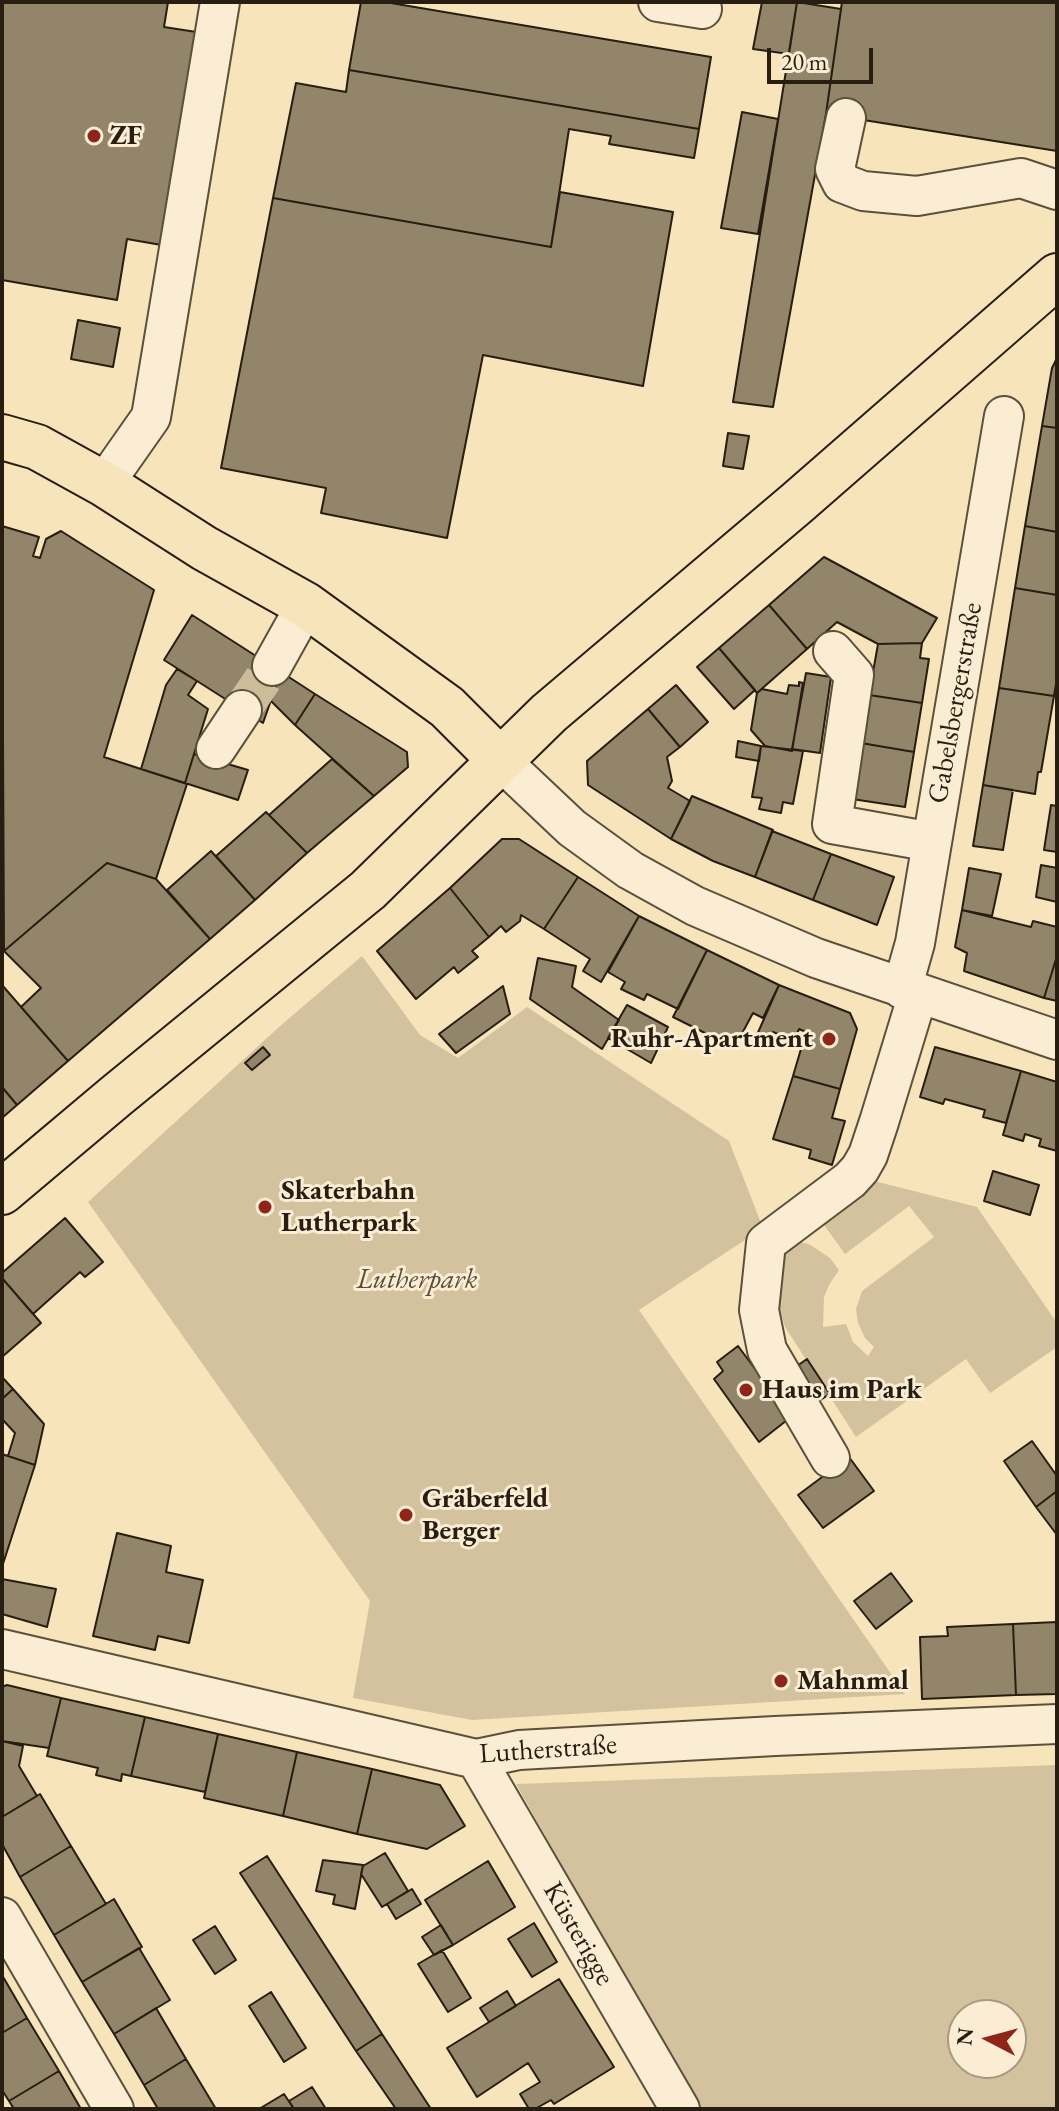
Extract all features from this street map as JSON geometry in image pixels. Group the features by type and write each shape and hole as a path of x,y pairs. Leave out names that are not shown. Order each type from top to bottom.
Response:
{"main road":[{"path":"2,1192 368,890 549,713 1057,276"},
{"path":"2,437 37,447 104,484 204,548 306,605 447,707 500,760"}],"street":[{"path":"104,484 151,417 220,2"},
{"path":"658,2 702,9"},
{"path":"846,118 835,169 842,183 863,191 917,196 1021,178 1057,190"},
{"name":"Gabelsbergerstraße","path":"830,1458 767,1350 759,1310 766,1243 850,1180 864,1162 879,1122 910,991 915,943 1004,416"},
{"path":"272,666 306,605"},
{"path":"833,651 854,675 832,824 932,842"},
{"path":"216,749 242,710"},
{"path":"500,760 572,828 643,877 695,906 816,958 1057,1040"},
{"name":"Lutherstraße","path":"2,1649 476,1759 519,1750 1057,1724"},
{"name":"Küsterigge","path":"476,1759 680,2109"},
{"path":"2,1917 114,2109"}],"green space":[{"name":"Lutherpark","path":"362,956 420,1035 458,1058 527,1007 729,1141 763,1228 639,1310 905,1694 472,1720 353,1698 370,1601 88,1202 279,1027"},
{"path":"866,1179 977,1207 1057,1323 1057,1347 990,1393 966,1359 856,1437 785,1327 775,1293 786,1239 809,1244 830,1258 839,1270 824,1297 823,1327 846,1324 853,1342 868,1356 874,1347 865,1338 856,1309 862,1291 934,1237 909,1206 845,1254 819,1218"},
{"path":"1057,1765 1057,2109 702,2109 516,1784"}],"building":[{"name":"ZF","path":"2,2 168,2 164,27 203,33 167,246 127,239 117,300 2,280"},
{"path":"361,2 385,2 711,57 699,129 349,70"},
{"path":"762,2 797,2 789,54 753,49"},
{"path":"797,2 841,9 826,114 773,407 733,402"},
{"path":"842,2 1057,2 1057,151 826,114"},
{"path":"349,70 699,129 694,158 609,144 611,136 569,129 551,247 273,198 296,83 346,92"},
{"path":"742,112 778,119 758,234 721,228"},
{"path":"560,192 673,212 643,386 483,355 447,538 321,513 326,488 221,468 273,198 551,247"},
{"path":"78,320 120,328 113,367 71,359"},
{"path":"1057,358 1057,428 1042,426 1052,368"},
{"path":"1042,426 1057,428 1057,532 1025,526"},
{"path":"728,433 749,436 743,469 723,466"},
{"path":"2,526 39,537 33,556 40,558 46,539 61,531 154,590 104,757 187,784 156,879 107,863 4,951"},
{"path":"1025,526 1057,532 1057,595 1015,588"},
{"path":"824,557 937,618 922,643 878,644 837,622 807,649 769,605"},
{"path":"1015,588 1057,595 1057,678 1054,696 999,688"},
{"path":"769,605 807,649 757,693 719,648"},
{"path":"192,615 281,672 263,723 164,660"},
{"path":"922,643 920,658 929,659 922,703 869,695 878,644"},
{"path":"719,648 755,690 734,709 697,667"},
{"path":"177,669 197,681 188,695 208,709 185,783 141,769 166,685"},
{"path":"281,672 315,694 295,725 270,700"},
{"path":"806,673 831,677 820,753 792,749"},
{"path":"799,682 803,683 792,751 765,746 751,730 757,693 762,689 787,694 789,685 799,686"},
{"path":"676,685 708,722 680,747 648,709"},
{"path":"999,688 1054,696 1035,794 983,785"},
{"path":"315,694 407,752 408,767 374,796 295,725"},
{"path":"869,695 922,703 914,752 861,743"},
{"path":"648,709 680,747 667,757 672,781 668,788 690,801 671,839 588,785 587,761"},
{"path":"738,741 761,746 759,761 736,757"},
{"path":"861,743 914,752 905,807 852,799"},
{"path":"761,746 803,751 793,804 783,802 781,813 759,809 762,798 752,797"},
{"path":"194,754 248,770 238,800 185,783"},
{"path":"332,759 374,796 307,853 269,815"},
{"path":"983,785 1013,790 1003,850 973,846"},
{"path":"692,796 773,830 755,877 713,861 671,839"},
{"path":"1051,805 1057,806 1057,852 1044,850"},
{"path":"266,812 307,853 255,900 216,856"},
{"path":"772,831 831,854 813,900 755,877"},
{"path":"502,839 519,839 578,877 544,929 521,915 520,921 506,932 501,926 489,937 450,888"},
{"path":"211,851 255,900 210,939 167,890"},
{"path":"831,854 894,877 877,925 813,900"},
{"path":"107,863 156,879 210,939 68,1061 21,1007 41,988 4,951"},
{"path":"1041,865 1057,868 1057,902 1036,897"},
{"path":"969,868 1001,874 992,916 962,910"},
{"path":"578,877 639,916 601,982 583,971 590,959 544,929"},
{"path":"450,888 489,937 472,951 478,957 458,973 454,967 416,999 377,951"},
{"path":"962,910 1031,927 1033,921 1057,927 1057,956 1044,998 964,971 967,953 955,947"},
{"path":"639,916 707,950 678,1009 647,994 644,1000 621,989 625,982 608,972"},
{"path":"707,950 779,985 763,1018 753,1013 738,1041 725,1035 721,1041 673,1017"},
{"path":"1057,956 1057,1001 1044,998"},
{"path":"538,958 576,966 572,987 619,1020 602,1049 530,999"},
{"path":"2,985 68,1061 17,1105 2,1087"},
{"name":"Ruhr-Apartment","path":"779,985 850,1013 857,1029 840,1089 793,1076 806,1032 799,1029 794,1041 773,1032 768,1042 756,1037"},
{"path":"503,986 510,1014 456,1053 439,1034"},
{"path":"627,1005 668,1027 651,1063 608,1038"},
{"path":"263,1047 270,1055 252,1070 245,1063"},
{"path":"935,1047 1021,1071 1006,1123 983,1117 985,1110 945,1099 943,1104 920,1097"},
{"path":"1021,1071 1057,1082 1057,1151 1039,1146 1041,1139 1025,1134 1023,1141 1003,1135"},
{"path":"793,1076 840,1089 832,1118 845,1121 832,1165 809,1158 811,1150 773,1139"},
{"path":"2,1087 17,1105 2,1118"},
{"path":"993,1171 1039,1185 1030,1215 984,1201"},
{"path":"65,1218 103,1262 85,1277 80,1272 33,1314 2,1278 2,1273"},
{"path":"2,1278 41,1323 2,1357"},
{"name":"Haus im Park","path":"738,1346 791,1417 759,1442 714,1379 723,1371 717,1362"},
{"path":"807,1359 830,1394 817,1402 794,1368"},
{"path":"2,1377 13,1389 2,1399"},
{"path":"13,1389 44,1424 35,1465 8,1456 15,1433 2,1419 2,1399"},
{"path":"1032,1441 1057,1476 1057,1491 1036,1507 1004,1461"},
{"path":"2,1454 35,1465 2,1567"},
{"path":"849,1457 874,1491 823,1528 798,1495"},
{"path":"1057,1491 1057,1535 1036,1507"},
{"path":"117,1533 171,1546 166,1572 203,1580 189,1643 158,1636 155,1650 93,1636"},
{"path":"891,1573 912,1601 876,1629 854,1601"},
{"path":"2,1579 56,1589 47,1627 2,1614"},
{"path":"1057,1622 1057,1694 1016,1695 1013,1624"},
{"path":"1013,1624 1016,1695 922,1699 920,1637 948,1636 947,1627"},
{"path":"7,1685 61,1698 49,1748 2,1741 2,1687"},
{"path":"61,1698 145,1717 131,1776 122,1774 121,1781 96,1775 98,1768 47,1756"},
{"path":"145,1717 218,1734 205,1792 131,1776"},
{"path":"218,1734 297,1752 283,1816 204,1798"},
{"path":"2,1741 23,1746 19,1766 37,1796 2,1817"},
{"path":"297,1752 372,1769 357,1834 283,1816"},
{"path":"372,1769 440,1785 465,1826 427,1849 357,1834"},
{"path":"40,1794 71,1846 20,1877 2,1844 2,1817"},
{"path":"71,1846 106,1904 54,1935 20,1877"},
{"path":"385,1853 408,1891 382,1907 361,1874 363,1866"},
{"path":"267,1856 382,2034 356,2051 240,1873"},
{"path":"323,1860 363,1865 355,1909 333,1904 335,1895 316,1891"},
{"path":"488,1861 515,1907 453,1945 425,1900"},
{"path":"412,1889 421,1904 396,1919 387,1904"},
{"path":"114,1899 142,1947 82,1982 54,1935"},
{"path":"534,1923 557,1962 532,1977 508,1939"},
{"path":"441,1925 453,1945 434,1955 422,1937"},
{"path":"215,1926 236,1960 215,1974 193,1940"},
{"path":"139,1948 170,2000 114,2034 82,1982"},
{"path":"442,1950 471,1998 448,2012 418,1964"},
{"path":"2,1975 27,2018 2,2033"},
{"path":"559,1979 614,2067 554,2104 551,2100 535,2109 529,2109 520,2094 540,2082 528,2063 477,2097 447,2048"},
{"path":"507,1991 516,2006 489,2022 480,2008"},
{"path":"271,1992 306,2048 284,2062 249,2006"},
{"path":"156,2008 186,2059 144,2085 114,2034"},
{"path":"27,2018 59,2071 9,2101 2,2090 2,2033"},
{"path":"382,2034 431,2109 396,2109 356,2051"},
{"path":"186,2059 216,2109 158,2109 144,2085"},
{"path":"59,2071 81,2109 14,2109 9,2101"},
{"path":"312,2087 326,2109 294,2109 289,2101"},
{"path":"284,2094 294,2109 259,2109"}],"tunnel":[{"path":"242,710 272,666"}],"place":[{"name":"ZF","path":"94,136"},
{"name":"Ruhr-Apartment","path":"829,1039"},
{"name":"Skaterbahn Lutherpark","path":"265,1207"},
{"name":"Haus im Park","path":"746,1390"},
{"name":"Gräberfeld Berger","path":"406,1515"},
{"name":"Mahnmal","path":"781,1681"}]}
